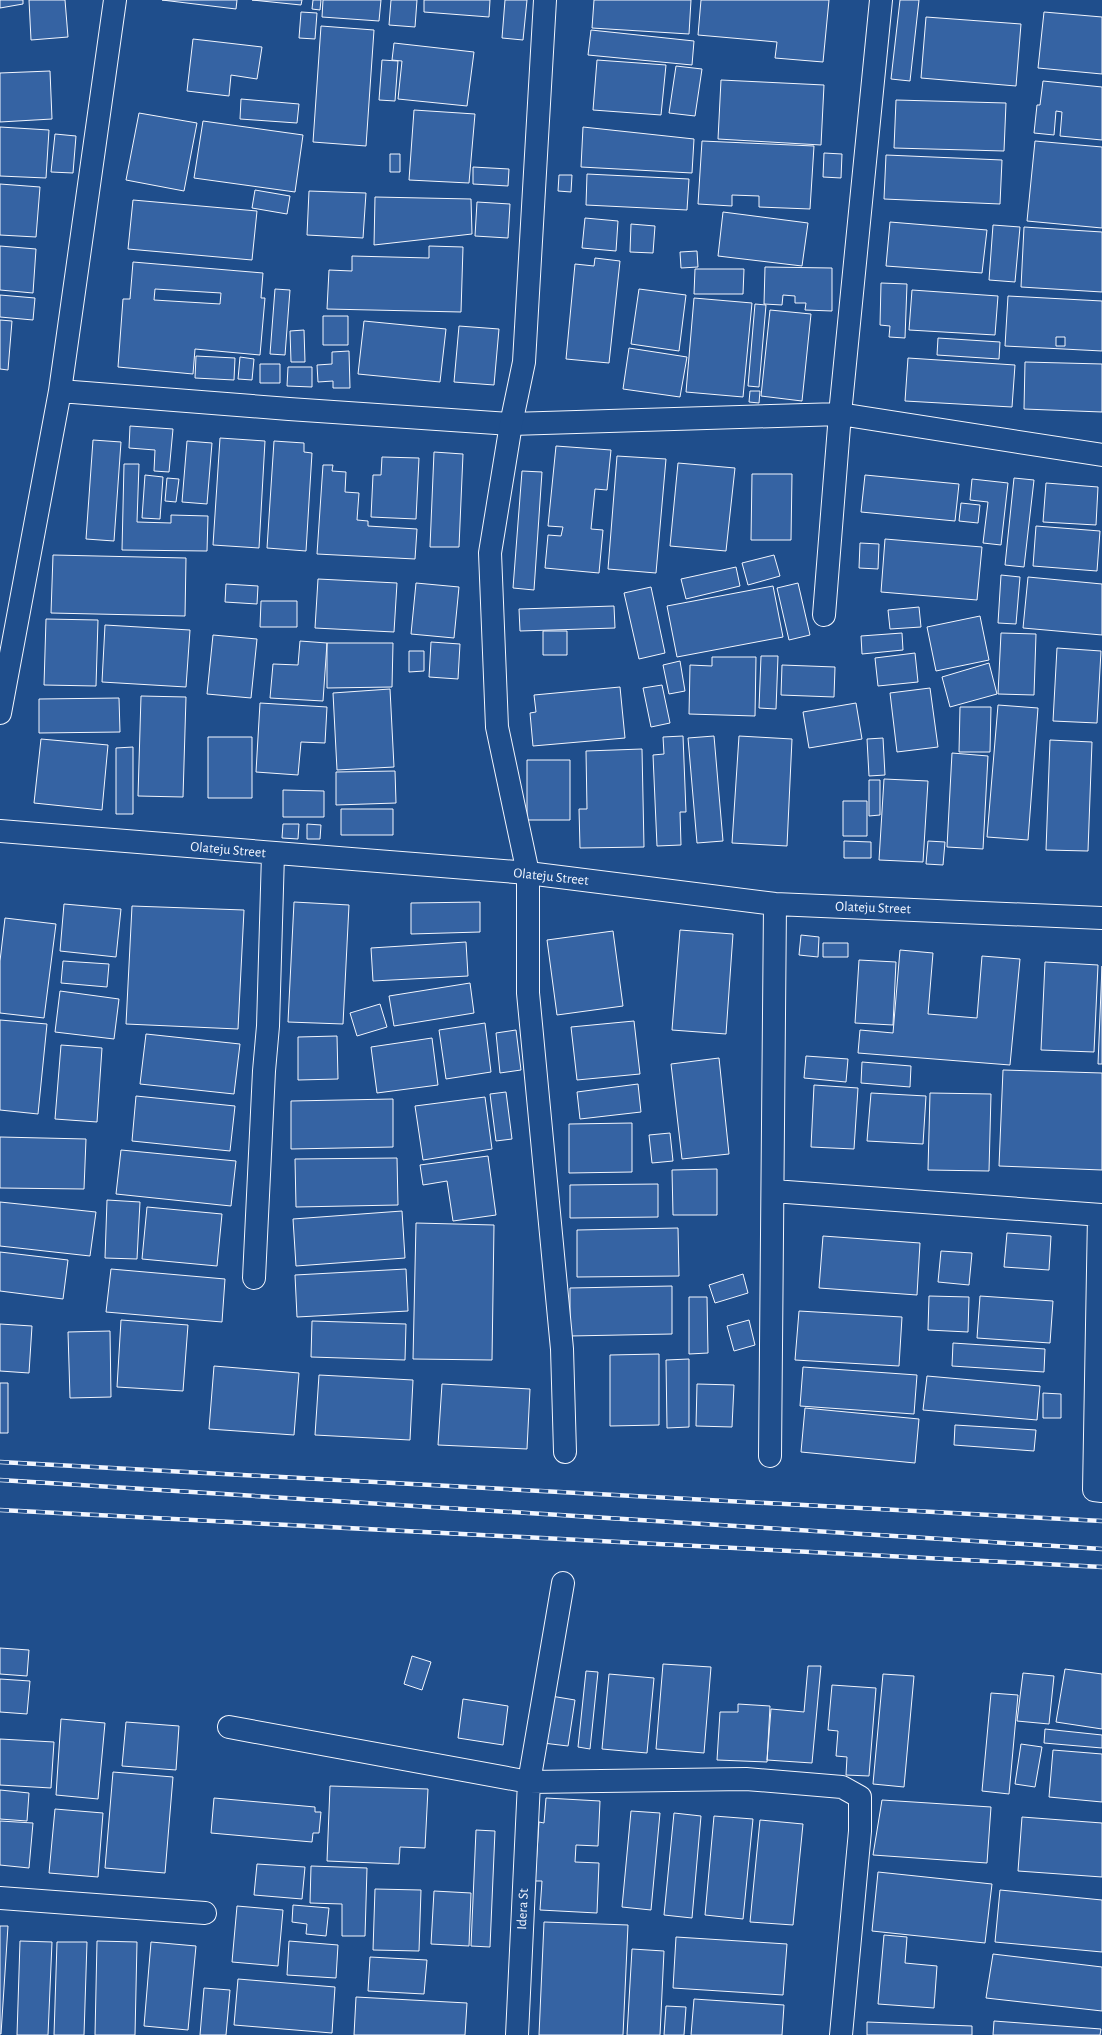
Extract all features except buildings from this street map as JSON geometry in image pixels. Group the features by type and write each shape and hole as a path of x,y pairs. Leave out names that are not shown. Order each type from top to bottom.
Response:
{"street":[{"path":"0,712 60,391 115,0"},
{"path":"545,0 524,362 511,424 490,553 497,727 528,873 528,993 562,1349 565,1452"},
{"path":"824,615 840,414 881,0"},
{"path":"60,391 289,410 511,424 840,414 1102,455"},
{"name":"Olateju Street","path":"0,831 273,854 528,873 775,904 1102,918"},
{"path":"254,1278 264,1071 268,1026 273,854"},
{"path":"770,1456 775,904"},
{"path":"773,1191 1101,1215 1094,1490 1102,1491"},
{"name":"Idera St","path":"516,2035 529,1782 563,1583"},
{"path":"229,1727 529,1782 746,1779 842,1787 860,1797 860,1831 841,2035"},
{"path":"0,1898 205,1913"}],"railway":[{"path":"0,1462 1102,1521"},
{"path":"0,1480 1102,1549"},
{"path":"0,1510 1102,1567"}]}
